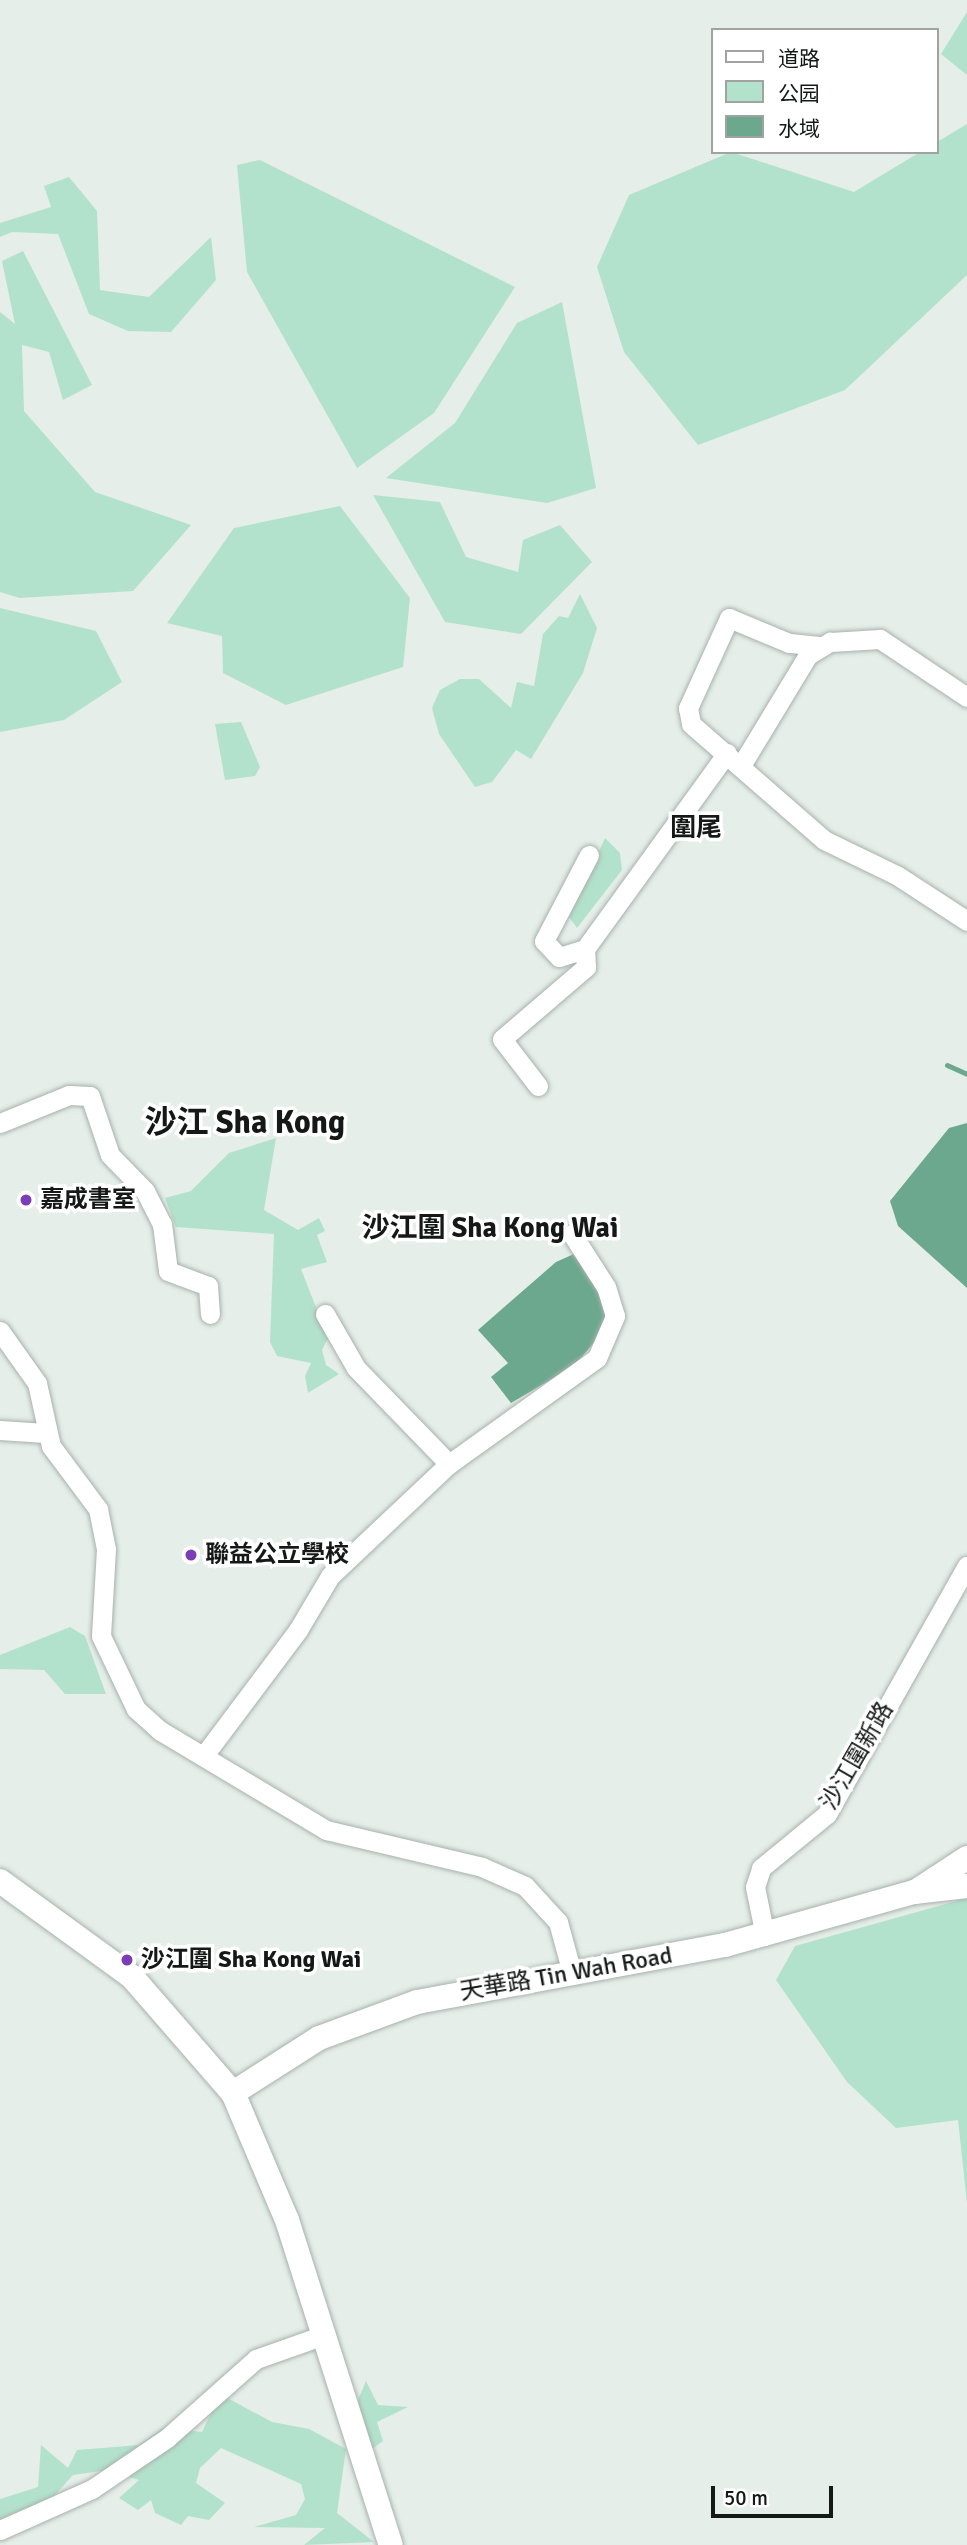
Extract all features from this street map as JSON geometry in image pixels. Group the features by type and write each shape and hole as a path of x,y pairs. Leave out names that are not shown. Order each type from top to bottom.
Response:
{"street":[{"path":"967,697 911,655 872,636 819,646 789,643 729,618 688,708 697,730 735,758 824,840 898,876 967,921"},
{"path":"589,855 544,941 559,957 584,949 735,758 819,646"},
{"path":"538,1086 502,1039 586,967 584,949"},
{"path":"0,1123 69,1095 90,1096 110,1155 145,1191 162,1224 168,1271 208,1286 210,1314"},
{"path":"205,1754 298,1630 321,1586 449,1464 590,1365 611,1337 612,1301 572,1234"},
{"path":"325,1314 356,1367 449,1464"},
{"path":"0,1331 37,1383 45,1433 98,1509 106,1574 100,1615 109,1662 136,1709 326,1830 482,1867 524,1886 558,1922 572,1973"},
{"path":"0,1430 45,1433"},
{"name":"沙江圍新路","path":"765,1936 755,1887 761,1868 827,1814 967,1566"},
{"name":"天華路 Tin Wah Road","path":"914,1892 967,1858"},
{"path":"0,1881 132,1977 233,2093 287,2220 321,2336 391,2545"},
{"name":"天華路 Tin Wah Road","path":"233,2093 319,2038 366,2017 572,1973 765,1936 914,1892 967,1886"},
{"path":"0,2530 92,2489 167,2438 256,2359 321,2336"}],"green space":[{"path":"967,12 967,75 941,54"},
{"path":"967,124 967,275 845,390 698,445 624,352 597,267 629,195 726,154 737,154 854,192 917,154 939,154 939,141"},
{"path":"260,160 515,287 434,413 357,468 247,272 237,165"},
{"path":"69,177 97,211 100,290 149,297 211,237 216,280 171,332 128,331 89,314 58,234 12,232 0,237 0,223 51,207 44,186"},
{"path":"23,251 92,385 63,400 49,352 22,345 24,411 95,492 191,525 133,591 20,598 0,592 0,312 15,324 2,261"},
{"path":"562,302 596,488 547,503 386,478 455,423 517,323"},
{"path":"373,495 440,502 466,557 518,572 523,540 560,525 592,562 521,634 445,622"},
{"path":"340,506 410,598 403,667 286,705 223,673 222,636 167,623 234,528"},
{"path":"580,594 597,628 583,673 531,759 516,750 492,782 475,787 439,734 432,708 440,690 460,679 479,679 511,708 517,682 534,686 543,634 559,616 568,618"},
{"path":"0,608 96,631 122,682 64,720 0,732"},
{"path":"241,722 260,767 255,776 225,780 215,724"},
{"path":"605,838 620,853 622,870 577,928 569,917"},
{"path":"276,1138 264,1210 298,1230 319,1218 325,1231 317,1235 327,1262 301,1269 328,1338 322,1350 326,1365 339,1374 308,1393 305,1376 311,1363 277,1356 270,1342 274,1234 176,1227 165,1198 191,1191 229,1153"},
{"path":"70,1627 85,1636 106,1694 65,1694 44,1670 0,1669 0,1655"},
{"path":"967,1898 967,2203 958,2120 896,2128 847,2082 776,1980 795,1946"},
{"path":"366,2381 378,2405 408,2407 377,2422 383,2441 372,2449 355,2407"},
{"path":"220,2394 272,2422 309,2429 346,2449 337,2513 374,2542 304,2545 325,2528 254,2527 296,2515 305,2499 301,2484 221,2448 200,2468 196,2483 225,2503 209,2520 188,2516 181,2525 155,2513 151,2500 138,2510 119,2498 139,2480 108,2470 73,2475 46,2505 0,2521 0,2499 38,2487 41,2445 68,2468 77,2450 139,2445 163,2428 202,2432"}],"water":[{"path":"967,1123 967,1288 898,1226 890,1201 949,1128"},
{"path":"576,1253 608,1307 605,1330 574,1366 511,1403 491,1377 508,1363 478,1330 556,1262"}],"waterway":[{"path":"947,1065 967,1074"}],"place":[{"name":"嘉成書室","path":"26,1200"},
{"name":"聯益公立學校","path":"191,1555"},
{"name":"沙江圍 Sha Kong Wai","path":"127,1960"}],"district":[{"name":"圍尾","path":"696,829"},
{"name":"沙江 Sha Kong","path":"245,1123"},
{"name":"沙江圍 Sha Kong Wai","path":"490,1228"}]}
